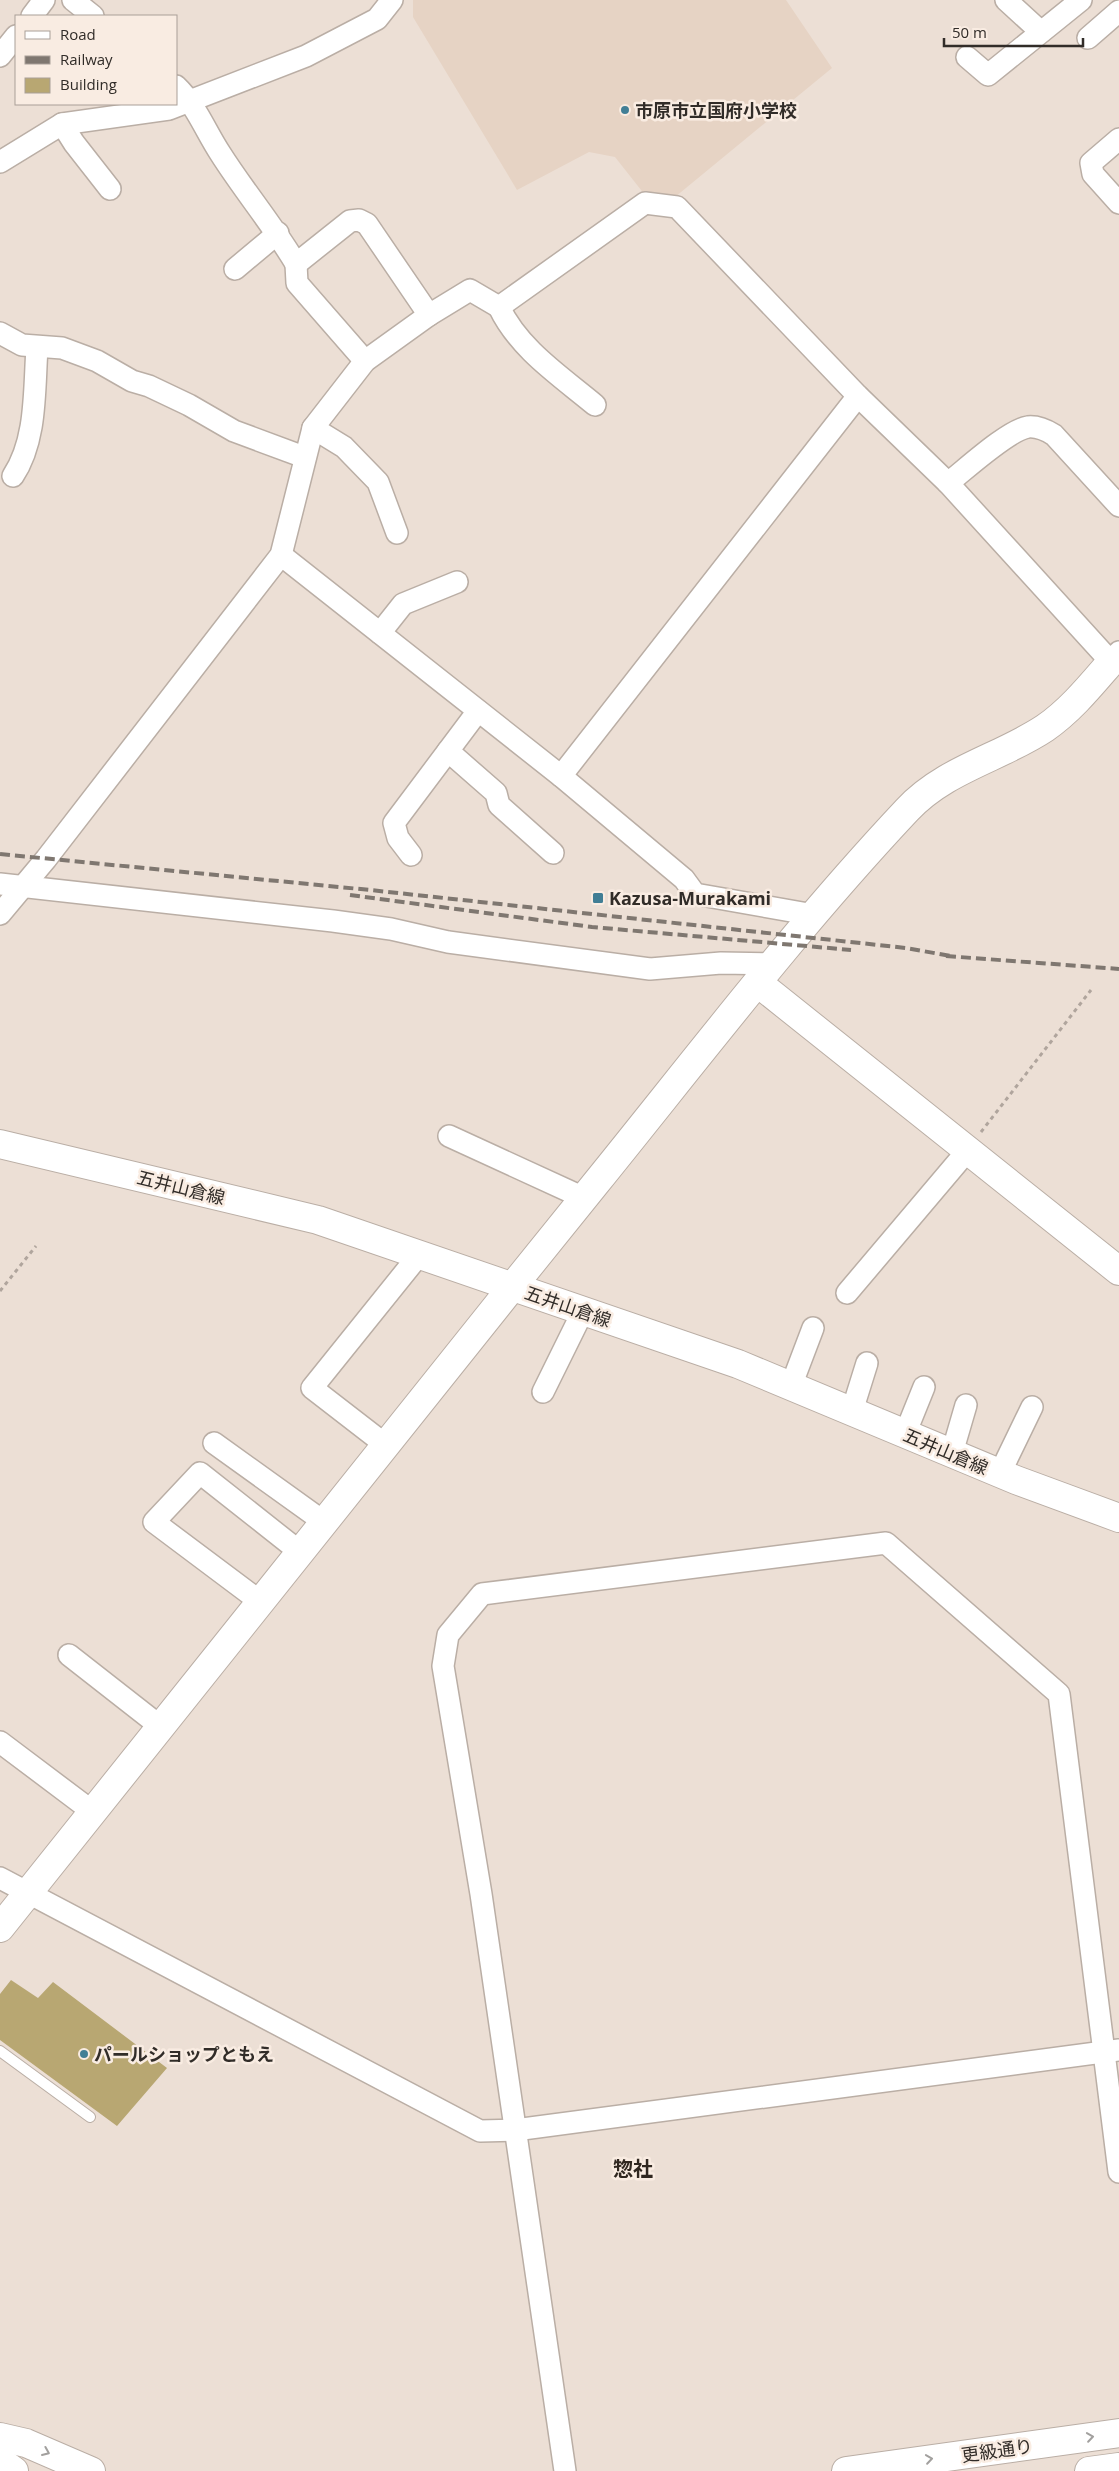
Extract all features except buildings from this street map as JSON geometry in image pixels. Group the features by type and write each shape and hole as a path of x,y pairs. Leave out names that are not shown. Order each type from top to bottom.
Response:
{"street":[{"path":"33,15 44,0"},
{"path":"73,0 92,15"},
{"path":"365,361 296,283 296,264 278,233 220,154 183,93 306,56 377,20 392,0"},
{"path":"1006,0 1042,32"},
{"path":"967,58 988,75 1080,0"},
{"path":"1088,38 1119,11"},
{"path":"0,56 15,37"},
{"path":"0,162 62,124 169,109 172,105"},
{"path":"62,124 74,143 110,189"},
{"path":"1119,138 1091,163 1093,174 1119,203"},
{"path":"0,1928 262,1603 300,1552 387,1446 511,1287 814,915 910,807 929,789 950,776 1043,729 1062,715 1115,657 948,483 858,396 677,207 645,203 499,307"},
{"path":"296,264 350,221 359,220 367,224 429,315"},
{"path":"235,269 278,233"},
{"path":"0,914 24,887 281,555 304,457 313,428 365,361 429,315 470,290 499,307 506,323 529,351 595,405"},
{"path":"0,333 22,345 37,348 62,348 97,361 132,381 149,386 189,405 234,431 304,457"},
{"path":"13,476 23,461 31,425 37,348"},
{"path":"561,776 858,396"},
{"path":"948,483 1003,440 1028,427 1042,428 1054,435 1119,506"},
{"path":"313,428 344,447 378,482 397,532"},
{"path":"281,555 561,776 684,879 695,894 814,915"},
{"path":"380,633 403,604 458,582"},
{"path":"412,855 398,838 394,823 478,711"},
{"path":"448,751 496,793 499,805 553,853"},
{"path":"0,884 333,921 391,929 448,942 650,969 721,963 765,974 968,1150 1119,1271"},
{"path":"449,1136 584,1198"},
{"name":"五井山倉線","path":"0,1144 318,1220 738,1364 1000,1473 1119,1518"},
{"path":"847,1293 968,1150"},
{"path":"387,1446 312,1388 418,1255"},
{"path":"543,1392 583,1311"},
{"path":"791,1386 813,1328"},
{"path":"852,1412 867,1363"},
{"path":"905,1434 924,1387"},
{"path":"952,1453 966,1405"},
{"path":"1000,1473 1032,1406"},
{"path":"214,1442 324,1522"},
{"path":"262,1603 154,1522 200,1473 300,1552"},
{"path":"565,2471 482,1894 443,1666 448,1635 482,1594 886,1543 1059,1694 1111,2052 1119,2172"},
{"path":"69,1655 161,1728"},
{"path":"0,1742 93,1812"},
{"path":"0,1878 480,2131 515,2130 1111,2052"},
{"name":"更級通り","path":"846,2471 1119,2433"},
{"path":"0,2437 26,2443 91,2471"},
{"path":"0,2461 14,2471"},
{"path":"1089,2471 1119,2467"}],"lane":[{"path":"0,2051 90,2117"}],"path":[{"path":"610,893 668,899 695,894"},
{"path":"968,1150 1091,990"},
{"path":"0,1291 36,1246"}],"shaded area":[{"name":"市原市立国府小学校","path":"413,0 786,0 832,68 675,197 645,195 615,157 589,152 517,190 413,17"}],"railway":[{"path":"0,854 370,890 906,948 951,956"},
{"path":"350,895 592,927 851,950"},
{"path":"946,956 1119,969"}],"place":[{"name":"市原市立国府小学校","path":"625,110"},
{"name":"Kazusa-Murakami","path":"598,898"},
{"name":"パールショップともえ","path":"84,2054"}],"district":[{"name":"惣社","path":"633,2168"}]}
